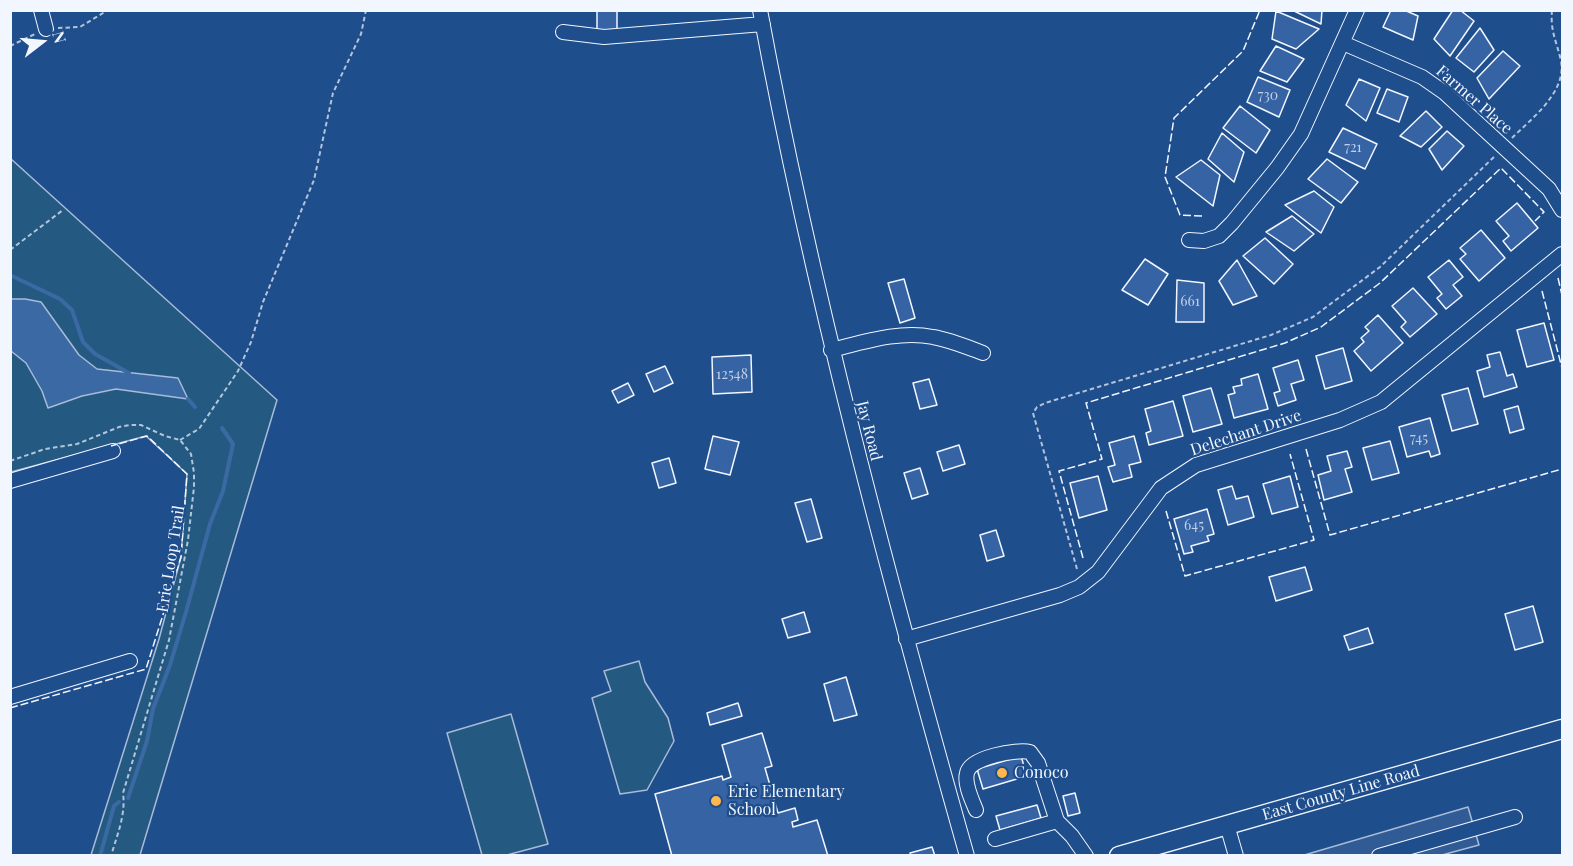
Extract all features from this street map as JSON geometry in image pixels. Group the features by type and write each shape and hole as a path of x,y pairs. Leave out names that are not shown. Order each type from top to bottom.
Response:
{"main road":[{"name":"East County Line Road","path":"1119,855 1563,729"}],"street":[{"path":"41,10 46,29"},
{"path":"1189,240 1204,242 1219,236 1277,168 1301,134 1357,10"},
{"path":"563,32 604,37 761,17"},
{"name":"Jay Road","path":"761,17 831,350 906,639 966,855"},
{"name":"Farmer Place","path":"1343,43 1422,77 1445,93 1549,189 1563,210"},
{"name":"Delechant Drive","path":"906,639 1060,595 1079,587 1098,572 1161,488 1178,476 1197,465 1340,420 1381,402 1563,254"},
{"path":"831,350 869,340 908,335 933,337 983,353"},
{"path":"10,481 113,451"},
{"path":"10,697 130,661"},
{"path":"976,810 967,783 967,773 971,765 1019,750 1030,752 1038,763 1057,821 1086,855"},
{"path":"1386,854 1515,817"},
{"path":"995,839 1057,821"},
{"path":"1227,825 1236,855"}],"path":[{"path":"10,461 45,448 77,444 119,427 130,425 141,426 180,440 200,429 238,371 251,342 262,302 314,180 333,93 361,34 366,10"},
{"path":"1077,569 1033,413 1037,407 1271,335 1313,317 1380,267 1539,112 1560,82 1562,64 1550,25 1552,10"},
{"path":"10,250 63,210"},
{"name":"Erie Loop Trail","path":"111,855 121,822 123,793 170,640 188,540 194,473 191,454 180,440"}],"shaded area":[{"path":"10,158 277,400 140,855 91,855 159,639 181,557 187,474 146,436 11,472"},
{"path":"11,299 41,302 79,355 97,369 178,378 188,399 116,389 82,396 48,408 42,391 26,363 11,351"},
{"path":"639,661 645,682 668,718 674,741 647,790 620,794 592,698 611,691 604,671"},
{"path":"511,714 548,844 507,855 482,855 447,733"},
{"path":"1468,807 1479,845 1442,855 1301,856"}],"building":[{"path":"597,10 617,10 617,31 597,31"},
{"path":"1292,10 1322,10 1321,24"},
{"path":"1391,10 1404,10 1418,16 1413,40 1383,27"},
{"path":"1453,10 1460,10 1474,21 1450,56 1434,39"},
{"path":"1276,11 1319,29 1296,49 1272,39"},
{"path":"1480,28 1494,50 1474,72 1456,58"},
{"path":"1276,46 1304,59 1287,82 1260,71"},
{"path":"1503,51 1520,66 1489,99 1477,78"},
{"path":"1258,77 1290,90 1279,117 1247,102"},
{"path":"1359,79 1380,88 1366,121 1346,105"},
{"path":"1387,89 1408,97 1399,122 1377,113"},
{"path":"1240,106 1270,130 1256,153 1223,128"},
{"path":"1426,111 1442,127 1421,147 1400,136"},
{"path":"1343,128 1377,144 1365,169 1329,152"},
{"path":"1447,131 1464,146 1442,170 1429,149"},
{"path":"1222,133 1244,152 1234,182 1208,159"},
{"path":"1327,159 1358,182 1341,203 1308,179"},
{"path":"1201,160 1220,175 1213,206 1176,177"},
{"path":"1314,191 1334,207 1321,233 1285,205"},
{"path":"1517,203 1538,228 1511,251 1503,241 1509,236 1496,221"},
{"path":"1292,216 1314,234 1294,251 1266,232"},
{"path":"1481,230 1505,258 1479,281 1460,259 1466,254 1460,248"},
{"path":"1265,238 1293,264 1274,284 1243,256"},
{"path":"1145,259 1168,274 1148,305 1122,290"},
{"path":"1237,260 1257,296 1233,305 1219,281"},
{"path":"1449,260 1463,277 1453,285 1462,296 1446,309 1437,298 1442,294 1428,277"},
{"path":"904,279 915,318 900,323 888,283"},
{"path":"1177,280 1204,283 1204,322 1176,322"},
{"path":"1413,288 1437,314 1410,337 1401,327 1406,322 1392,306"},
{"path":"1378,315 1403,343 1371,371 1354,351 1364,342 1361,338 1369,331 1365,327"},
{"path":"1544,323 1554,360 1527,367 1517,330"},
{"path":"1343,348 1352,381 1325,389 1316,356"},
{"path":"1500,352 1507,376 1513,374 1517,387 1484,397 1477,371 1490,367 1487,355"},
{"path":"751,355 752,392 713,394 712,357"},
{"path":"1298,360 1304,380 1291,384 1296,400 1278,406 1274,393 1280,391 1273,368"},
{"path":"665,366 673,383 654,392 646,374"},
{"path":"1258,374 1268,409 1234,418 1228,395 1235,393 1233,387 1242,385 1241,379"},
{"path":"929,379 937,405 920,409 913,383"},
{"path":"628,383 634,395 618,403 612,391"},
{"path":"1211,388 1222,424 1193,432 1183,396"},
{"path":"1468,388 1478,424 1452,431 1442,395"},
{"path":"1173,401 1183,436 1149,445 1146,433 1151,431 1145,409"},
{"path":"1518,406 1524,429 1510,433 1504,410"},
{"path":"1430,418 1440,454 1431,457 1429,451 1407,457 1399,427"},
{"path":"713,436 739,442 730,475 705,469"},
{"path":"1134,436 1141,462 1129,465 1132,477 1113,482 1108,467 1115,465 1109,443"},
{"path":"1390,441 1399,473 1372,480 1363,448"},
{"path":"959,445 965,464 943,471 937,452"},
{"path":"1347,451 1352,467 1345,469 1352,492 1324,500 1318,475 1331,471 1327,456"},
{"path":"669,458 676,483 659,488 652,463"},
{"path":"920,468 928,494 912,499 904,473"},
{"path":"1098,476 1107,510 1079,518 1070,483"},
{"path":"1290,476 1298,507 1272,514 1263,484"},
{"path":"1232,486 1236,499 1248,496 1254,517 1228,525 1218,490"},
{"path":"811,499 822,538 807,542 795,503"},
{"path":"1207,509 1214,534 1207,536 1209,541 1191,546 1193,552 1184,554 1174,519"},
{"path":"996,530 1004,556 987,561 980,535"},
{"path":"1305,567 1312,590 1276,601 1269,577"},
{"path":"1533,606 1543,642 1515,650 1505,614"},
{"path":"804,612 810,632 788,638 782,619"},
{"path":"1368,628 1373,643 1349,650 1344,636"},
{"path":"846,677 857,715 834,721 824,684"},
{"path":"738,703 742,716 710,725 707,713"},
{"name":"Erie Elementary School","path":"762,733 772,766 765,768 778,813 795,808 798,820 792,822 793,827 817,820 828,856 672,856 655,794 722,776 723,780 731,777 722,745"},
{"name":"Conoco","path":"1021,756 1027,776 983,789 977,769"},
{"path":"1075,793 1080,813 1068,816 1063,796"},
{"name":"Conoco","path":"1037,805 1041,818 1000,830 996,816"},
{"path":"932,847 935,856 911,856 910,853"}],"waterway":[{"path":"10,275 60,299 72,310 83,342 95,354 129,373"},
{"path":"188,399 195,407"},
{"path":"128,798 147,741 153,709 170,665 186,612 210,524 223,491 233,444 222,428"},
{"path":"100,856 114,806 119,802"}],"fence":[{"path":"1202,216 1180,215 1165,177 1174,118 1243,51 1260,10"},
{"path":"1083,558 1059,471 1102,459 1086,403 1285,343 1321,327 1380,283 1501,168 1544,212 1535,221"},
{"path":"1558,278 1562,295"},
{"path":"1542,291 1562,368"},
{"path":"10,708 146,669 181,557 187,474 147,436 111,446"},
{"path":"1306,449 1330,535 1562,469"},
{"path":"1166,511 1185,576 1314,540 1290,454"}],"place":[{"name":"Conoco","path":"1002,773"},
{"name":"Erie Elementary School","path":"716,801"}]}
